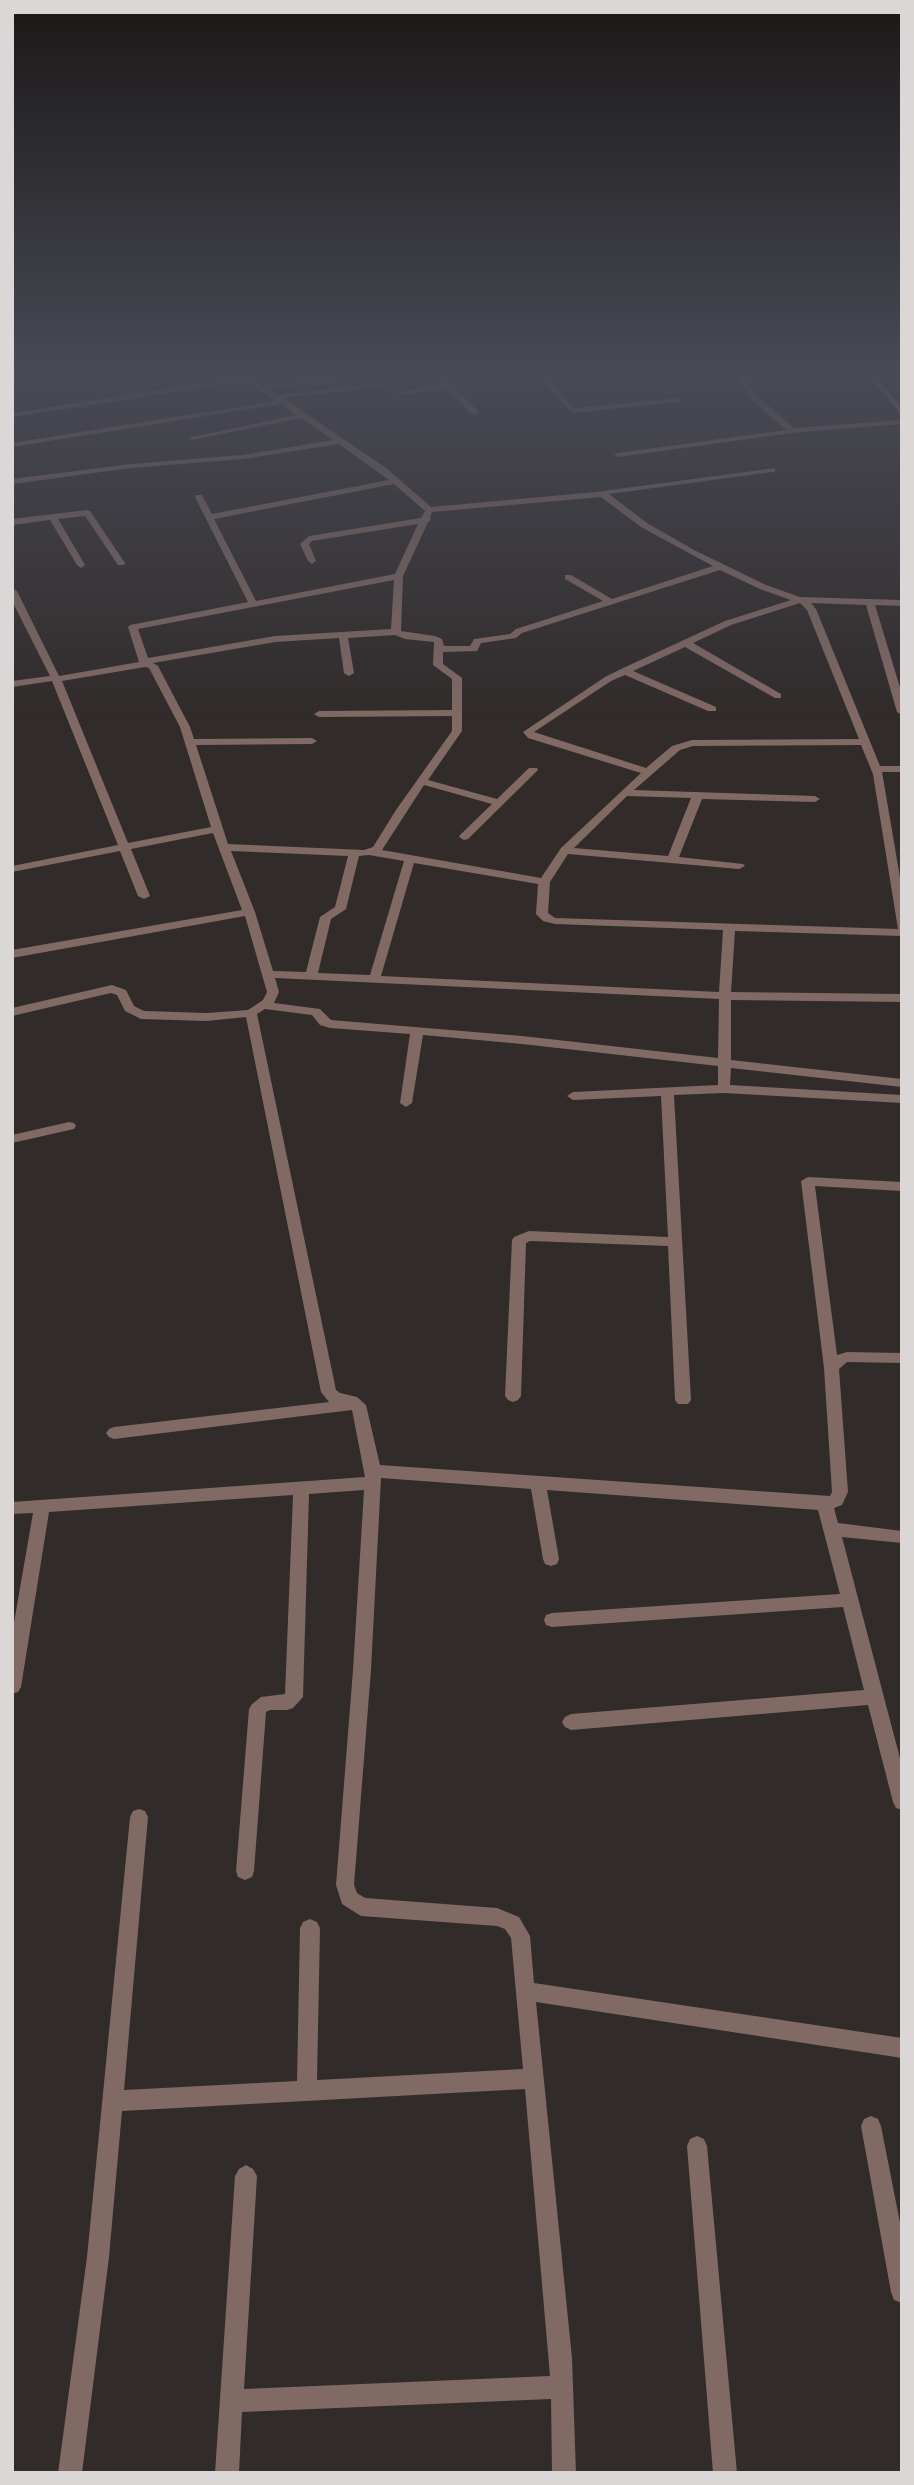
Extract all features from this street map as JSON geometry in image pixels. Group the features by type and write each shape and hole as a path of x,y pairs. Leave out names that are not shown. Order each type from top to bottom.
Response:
{"street":[{"path":"210,517 354,489"},
{"path":"403,489 428,515"},
{"path":"312,561 304,544 309,539 428,515 627,489"},
{"path":"596,493 609,497 644,525 720,567 763,587 800,600 902,603"},
{"path":"200,497 253,603"},
{"path":"12,522 90,514 121,563"},
{"path":"396,632 398,576 428,515"},
{"path":"52,517 81,565"},
{"path":"439,649 474,649 477,640 513,636 519,631 720,567"},
{"path":"144,663 133,627 398,576"},
{"path":"568,577 611,602"},
{"path":"12,591 56,678 144,896"},
{"path":"648,772 532,736 528,732 583,693 624,671 728,624 800,600"},
{"path":"800,600 811,609 876,769 896,857 902,927"},
{"path":"870,602 902,712"},
{"path":"12,684 258,641 396,632 405,636 438,639 438,665 457,678 457,731 377,849 372,852"},
{"path":"343,635 349,673"},
{"path":"684,642 778,696"},
{"path":"144,663 153,666 185,727 217,829 249,912 273,992 268,1002 257,1009"},
{"path":"624,671 712,709"},
{"path":"319,714 457,713"},
{"path":"190,742 312,741"},
{"path":"865,742 692,743 676,748 565,850 544,882 542,914 555,921 902,933"},
{"path":"876,769 902,769"},
{"path":"464,837 533,770"},
{"path":"421,781 499,803"},
{"path":"624,793 816,799"},
{"path":"672,860 698,795"},
{"path":"12,869 217,829"},
{"path":"224,847 372,852 544,882"},
{"path":"565,850 739,866"},
{"path":"312,976 326,917 340,909 354,852"},
{"path":"375,978 410,859"},
{"path":"12,954 249,912"},
{"path":"724,1089 724,996 729,927"},
{"path":"267,974 724,996 902,998"},
{"path":"12,1012 112,989 122,993 129,1008 141,1015 207,1017 257,1009 316,1012 324,1022 330,1024 902,1083"},
{"path":"257,1009 329,1392 335,1398 357,1404 361,1409 372,1477 362,1670 345,1885 349,1898 361,1907 498,1917 512,1923 520,1936 562,2387 564,2473"},
{"path":"406,1103 417,1031"},
{"path":"573,1096 724,1089 902,1099"},
{"path":"667,1093 683,1400"},
{"path":"12,1139 69,1126"},
{"path":"12,1508 302,1487 372,1477 538,1483 825,1504 836,1501 840,1492 831,1368 808,1181 902,1187"},
{"path":"513,1396 519,1240 529,1236 675,1242"},
{"path":"831,1368 837,1360 847,1357 902,1358"},
{"path":"114,1433 357,1404"},
{"path":"538,1483 551,1559"},
{"path":"245,1871 257,1709 267,1702 288,1703 294,1698 302,1487"},
{"path":"825,1504 901,1797"},
{"path":"12,1687 42,1506"},
{"path":"831,1529 902,1537"},
{"path":"552,1620 850,1600"},
{"path":"571,1722 875,1698"},
{"path":"70,2473 99,2256 139,1817"},
{"path":"307,2091 310,1928"},
{"path":"526,1992 902,2048"},
{"path":"113,2101 533,2079"},
{"path":"871,2126 902,2292"},
{"path":"697,2146 725,2473"},
{"path":"227,2473 246,2176"},
{"path":"232,2401 562,2387"}]}
